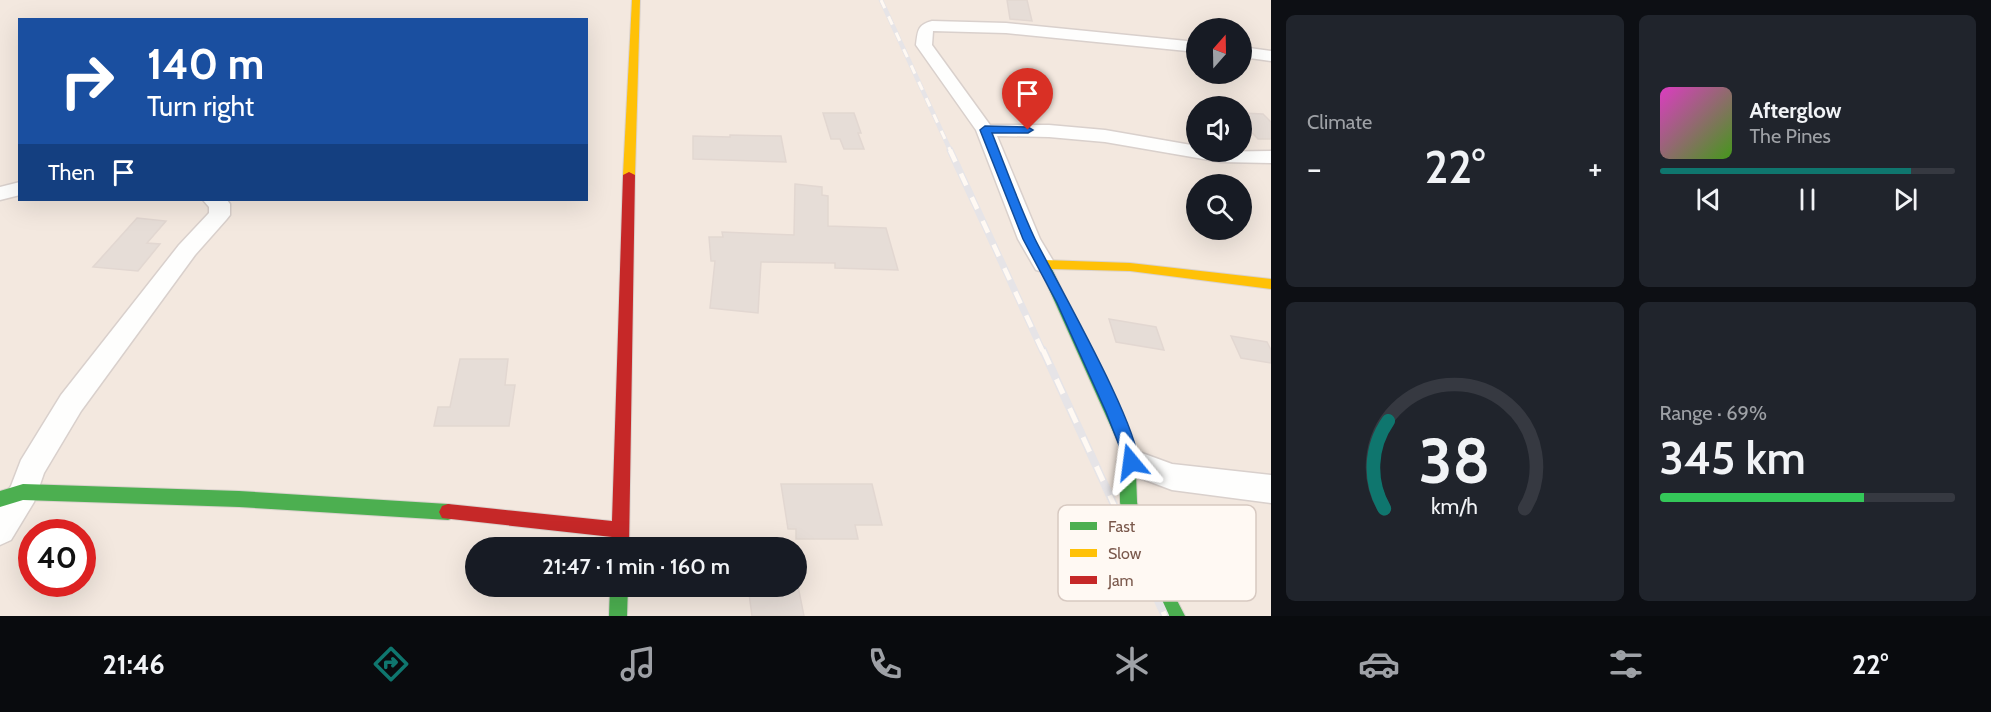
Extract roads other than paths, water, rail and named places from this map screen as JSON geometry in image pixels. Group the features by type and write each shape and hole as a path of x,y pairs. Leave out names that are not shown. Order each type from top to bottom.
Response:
{"street":[{"path":"621,537 627,231 636,0"},
{"path":"1128,505 1131,462 1114,412 1044,264 1029,239 985,130 924,45 926,28 932,26 1006,28 1186,46"},
{"path":"1252,53 1271,56"},
{"path":"985,130 1049,131 1105,136 1221,156 1271,157"},
{"path":"0,195 18,189"},
{"path":"0,530 11,496 31,469 71,403 188,250 219,215 220,204 215,201"},
{"path":"1044,264 1083,263 1164,268 1271,284"},
{"path":"1131,462 1172,477 1271,489"},
{"path":"11,496 239,499 413,508 621,530"},
{"path":"618,616 619,597"},
{"path":"1169,601 1176,616"}],"railway":[{"path":"881,0 951,152"},
{"path":"950,150 1043,352"},
{"path":"1043,350 1114,505"},
{"path":"1158,601 1165,616"}]}
